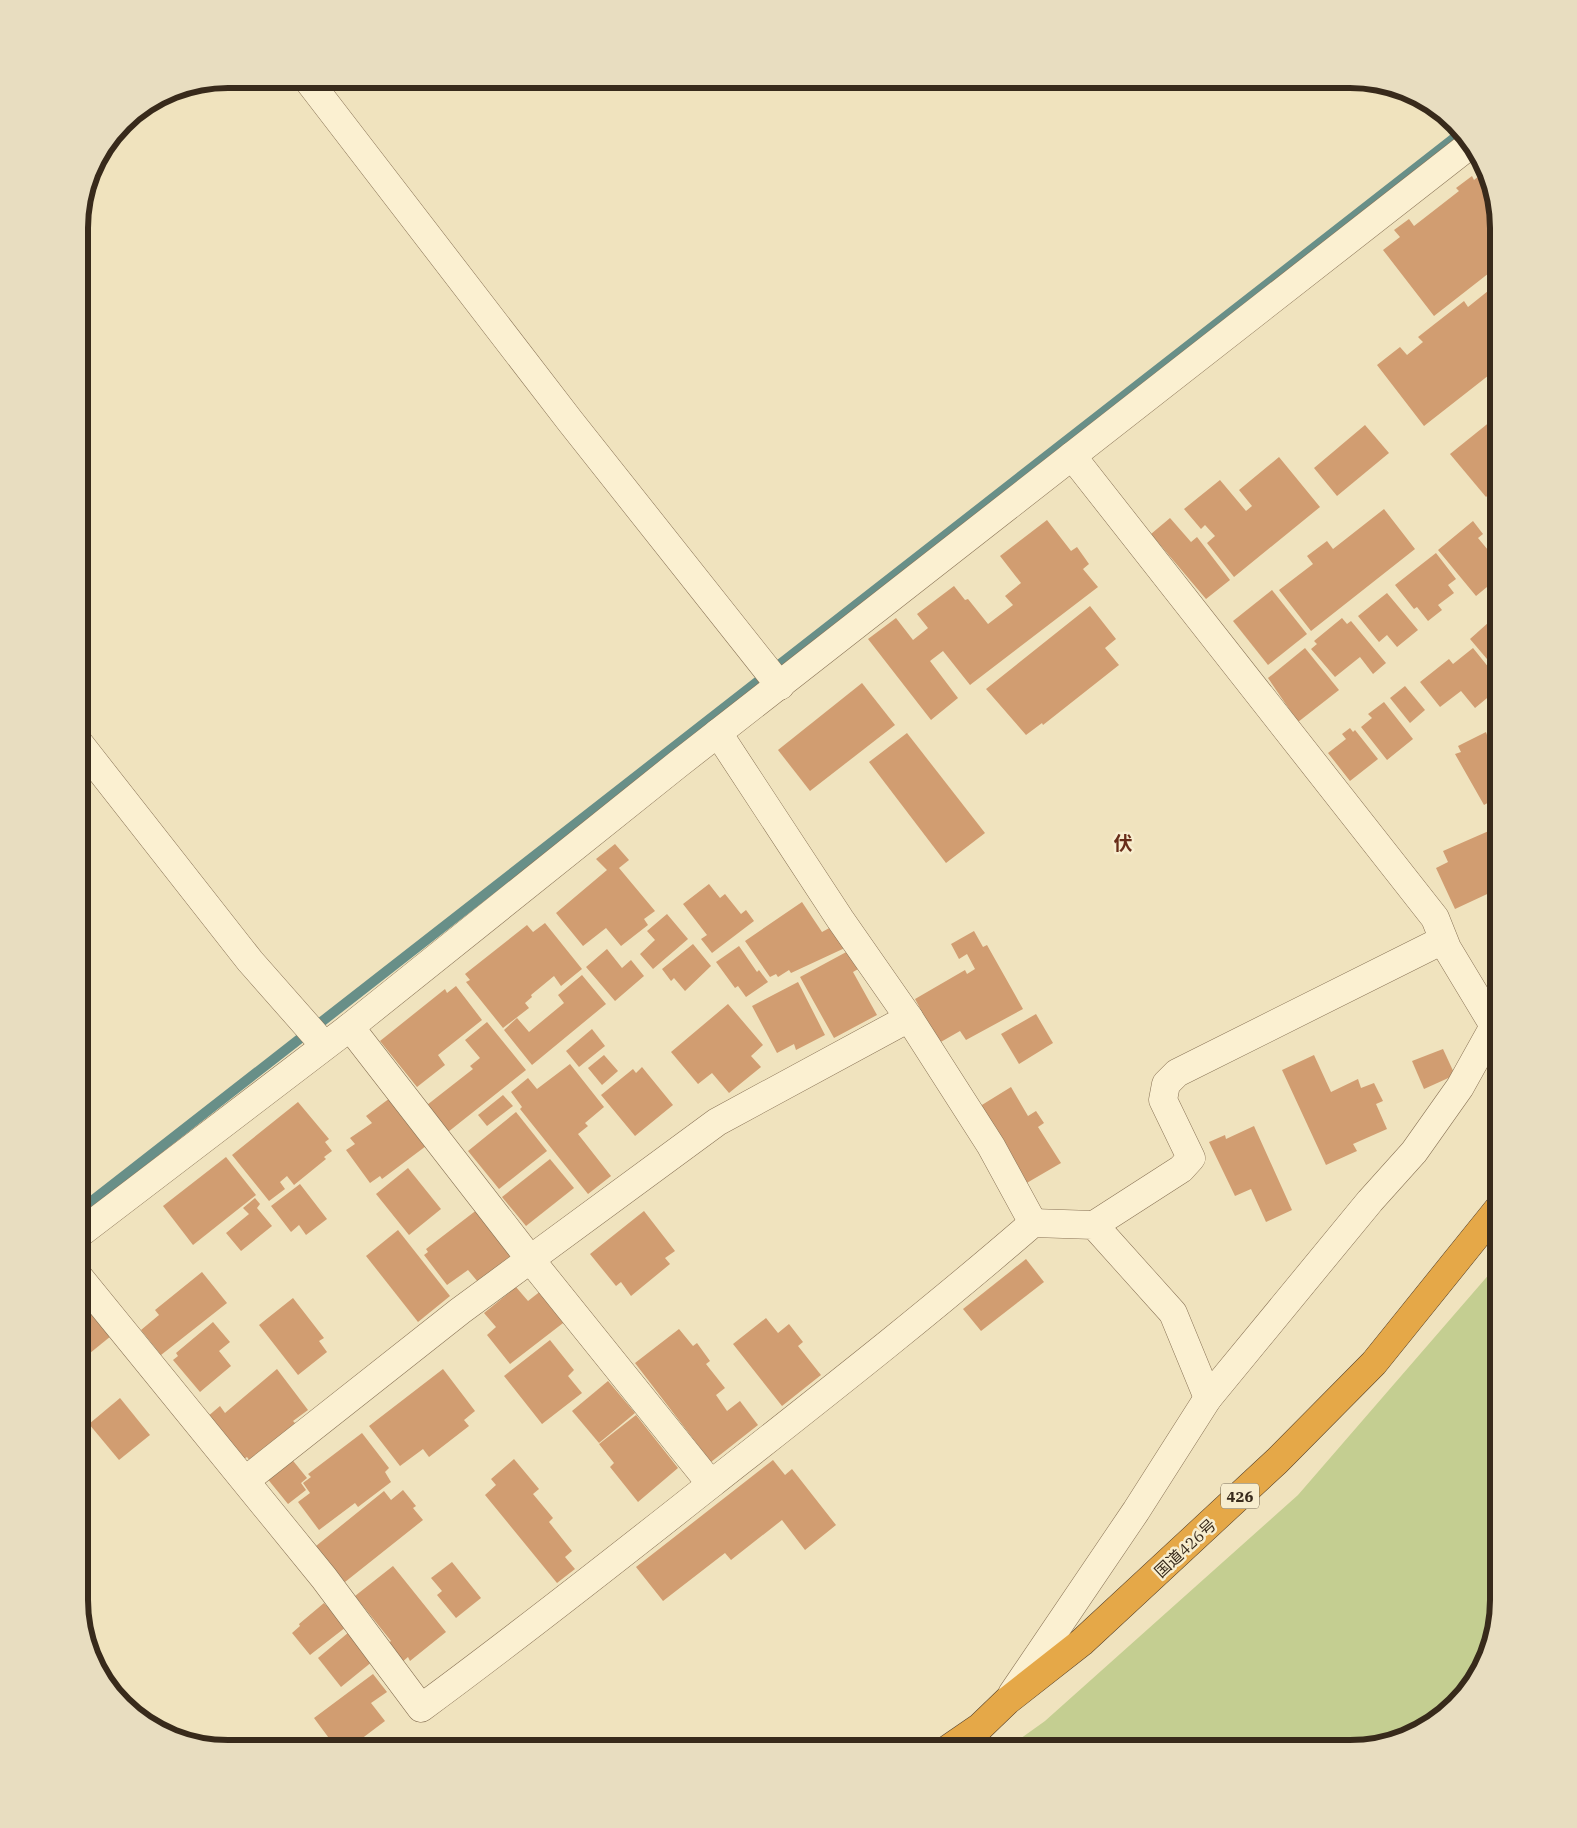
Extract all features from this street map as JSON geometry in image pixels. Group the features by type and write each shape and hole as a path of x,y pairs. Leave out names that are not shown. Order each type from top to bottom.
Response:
{"highway":[{"name":"国道426号","path":"961,1740 980,1727 1007,1701 1082,1642 1277,1461 1374,1363 1490,1219"}],"street":[{"path":"314,88 564,413 780,686"},
{"path":"88,1227 350,1027 718,733 1465,149"},
{"path":"1072,456 1435,918 1443,940 1490,1011"},
{"path":"718,733 840,919 909,1018 991,1146 1033,1223"},
{"path":"88,754 250,961 324,1045"},
{"path":"88,1288 324,1578 421,1708 552,1610 943,1301 1033,1223 1094,1225 1181,1169 1191,1158 1163,1100 1166,1084 1177,1073 1443,940"},
{"path":"246,1480 460,1311 717,1122 909,1018"},
{"path":"350,1027 530,1259 711,1484"},
{"path":"1007,1701 1136,1511 1208,1398 1370,1201 1414,1152 1460,1087 1490,1031"},
{"path":"1094,1225 1173,1313 1208,1398"}],"green space":[{"path":"1490,1273 1490,1600 1487,1628 1475,1662 1466,1678 1442,1706 1411,1726 1394,1733 1377,1738 1358,1740 1019,1740 1045,1721 1298,1495"}],"building":[{"path":"1472,176 1474,180 1479,176 1487,200 1490,228 1490,272 1434,316 1383,250 1400,237 1394,230 1409,219 1414,226 1459,191 1456,188"},
{"path":"1490,289 1490,374 1424,426 1377,365 1400,347 1407,355 1423,342 1418,337 1464,301 1468,307"},
{"path":"1490,422 1490,493 1486,497 1450,454"},
{"path":"1365,425 1389,453 1337,496 1314,468"},
{"path":"1279,457 1320,507 1234,577 1207,543 1215,536 1205,525 1201,529 1184,509 1220,480 1246,511 1252,506 1239,490"},
{"path":"1384,509 1415,549 1311,631 1279,590 1313,564 1307,556 1327,541 1333,549"},
{"path":"1170,518 1191,542 1197,537 1230,580 1206,599 1151,534"},
{"path":"1047,520 1071,551 1077,547 1089,564 1083,569 1098,587 970,685 943,651 930,661 958,698 931,720 868,639 896,618 913,640 928,628 917,614 954,586 965,600 968,599 988,624 1013,605 1005,596 1021,583 1000,556"},
{"path":"1473,521 1483,534 1478,538 1490,552 1490,585 1476,596 1438,550"},
{"path":"1436,553 1456,579 1448,585 1454,593 1438,605 1442,610 1428,621 1417,607 1414,609 1395,585"},
{"path":"1272,590 1307,634 1268,665 1233,621"},
{"path":"1387,593 1418,630 1397,647 1387,635 1379,642 1358,616"},
{"path":"1090,606 1116,639 1105,648 1119,665 1043,725 1042,723 1026,735 986,689"},
{"path":"1342,618 1347,624 1351,621 1386,663 1373,674 1360,657 1335,677 1311,649 1317,644 1314,641"},
{"path":"1490,621 1490,663 1470,639"},
{"path":"1305,648 1339,690 1298,722 1268,678"},
{"path":"1473,648 1490,669 1490,696 1475,708 1461,691 1440,707 1420,682 1449,659 1453,664"},
{"path":"862,683 895,725 810,791 778,750"},
{"path":"1405,686 1425,710 1410,723 1390,698"},
{"path":"1384,702 1413,739 1387,760 1361,727 1372,718 1368,714"},
{"path":"1350,728 1353,732 1355,730 1378,759 1350,781 1328,753 1346,739 1342,734"},
{"path":"1486,732 1487,735 1490,734 1490,802 1484,805 1455,754 1461,752 1458,746"},
{"path":"907,733 985,833 946,863 869,762"},
{"path":"1490,830 1490,893 1455,909 1436,868 1448,862 1443,851"},
{"path":"615,844 629,860 619,868 655,911 644,919 648,925 621,946 606,928 583,946 556,913 607,870 596,859"},
{"path":"709,884 720,898 725,894 741,914 746,910 754,921 712,953 701,939 707,935 683,904"},
{"path":"802,902 822,932 833,926 847,947 791,973 789,970 778,977 776,974 770,977 745,941"},
{"path":"667,914 688,939 653,969 640,954 655,940 647,931"},
{"path":"545,923 582,969 561,986 554,976 531,995 532,997 525,1003 529,1008 503,1028 466,982 470,980 465,974 527,925 533,932"},
{"path":"974,931 983,947 987,945 1023,1009 966,1040 960,1031 939,1043 915,999 965,970 967,974 975,969 967,954 959,959 951,944"},
{"path":"693,944 711,966 685,991 674,978 671,981 662,969"},
{"path":"739,946 757,972 759,970 768,982 746,997 738,986 735,988 716,962"},
{"path":"607,949 622,968 631,960 644,976 615,1001 586,967"},
{"path":"850,950 860,968 853,972 877,1015 834,1038 800,977"},
{"path":"582,975 606,1004 532,1065 504,1030 517,1018 529,1032 564,1003 558,995"},
{"path":"798,982 825,1035 796,1050 794,1044 777,1053 752,1006"},
{"path":"456,986 482,1020 438,1055 445,1065 417,1087 380,1041 445,989 447,993"},
{"path":"728,1004 763,1045 751,1056 761,1067 729,1093 712,1073 698,1084 671,1052"},
{"path":"1036,1014 1053,1043 1019,1064 1001,1034"},
{"path":"487,1022 526,1070 448,1132 427,1105 473,1069 470,1066 480,1058 465,1040"},
{"path":"592,1029 605,1046 579,1067 566,1051"},
{"path":"1443,1049 1455,1075 1424,1089 1412,1061"},
{"path":"604,1055 618,1071 602,1085 588,1068"},
{"path":"1314,1055 1331,1092 1358,1079 1361,1088 1374,1083 1383,1101 1376,1104 1387,1129 1353,1144 1357,1151 1326,1165 1282,1070"},
{"path":"570,1064 604,1107 585,1123 588,1126 578,1134 611,1176 588,1194 520,1109 522,1107 511,1092 528,1078 537,1089"},
{"path":"642,1067 673,1105 635,1136 601,1095 633,1069 636,1073"},
{"path":"1011,1087 1028,1116 1036,1111 1044,1123 1038,1127 1061,1163 1025,1184 977,1108"},
{"path":"503,1095 513,1106 487,1126 478,1115"},
{"path":"390,1098 426,1146 382,1179 380,1176 370,1183 346,1150 355,1144 350,1138 372,1123 366,1116"},
{"path":"298,1102 329,1139 325,1142 332,1151 324,1157 326,1159 294,1185 287,1176 280,1182 285,1189 269,1201 232,1155"},
{"path":"516,1112 547,1151 499,1189 468,1151"},
{"path":"1254,1126 1292,1210 1266,1222 1251,1189 1235,1196 1209,1142 1225,1135 1226,1139"},
{"path":"226,1157 256,1195 193,1245 163,1206"},
{"path":"550,1159 574,1188 526,1226 502,1197"},
{"path":"408,1168 441,1209 409,1235 376,1194"},
{"path":"300,1184 327,1219 306,1235 299,1225 291,1232 271,1206"},
{"path":"255,1198 260,1204 257,1208 272,1226 241,1251 226,1233 249,1214 243,1208"},
{"path":"478,1209 514,1254 478,1282 468,1270 447,1285 424,1255 428,1252 426,1249"},
{"path":"644,1211 675,1251 665,1258 670,1264 631,1296 621,1282 616,1286 590,1254"},
{"path":"398,1230 450,1296 418,1322 366,1256"},
{"path":"1026,1259 1044,1282 981,1331 963,1309"},
{"path":"202,1272 227,1303 161,1355 141,1330 159,1315 155,1310"},
{"path":"516,1287 528,1301 542,1290 567,1320 510,1364 487,1335 496,1327 484,1313"},
{"path":"293,1298 324,1338 319,1341 327,1352 298,1375 259,1325"},
{"path":"88,1300 111,1336 88,1355"},
{"path":"766,1318 778,1333 789,1324 803,1342 798,1346 821,1375 782,1406 733,1344"},
{"path":"213,1322 230,1342 219,1351 231,1366 200,1392 173,1360 178,1356 176,1353"},
{"path":"679,1329 693,1346 697,1343 710,1361 706,1364 725,1388 716,1395 727,1411 740,1401 758,1425 711,1462 635,1363"},
{"path":"550,1340 574,1370 568,1376 582,1393 542,1424 504,1376"},
{"path":"277,1369 308,1410 293,1421 296,1424 250,1461 247,1457 242,1460 207,1417 220,1406 225,1413"},
{"path":"443,1369 475,1411 464,1420 469,1426 429,1457 423,1449 400,1466 369,1426"},
{"path":"608,1381 635,1413 599,1443 572,1411"},
{"path":"120,1398 150,1435 119,1460 89,1424"},
{"path":"636,1415 678,1468 638,1502 610,1467 614,1463 599,1444"},
{"path":"362,1433 389,1468 385,1472 391,1482 358,1507 355,1503 319,1530 298,1502 310,1493 303,1483 311,1477 308,1474"},
{"path":"290,1457 307,1478 301,1483 306,1490 288,1504 266,1477"},
{"path":"514,1459 539,1489 533,1494 553,1518 549,1522 572,1551 565,1557 575,1569 557,1583 485,1495 496,1485 491,1479"},
{"path":"773,1460 785,1475 792,1469 836,1525 805,1550 782,1520 731,1560 725,1553 663,1601 636,1567"},
{"path":"403,1490 416,1506 413,1508 423,1520 345,1582 316,1546 384,1491 391,1500"},
{"path":"452,1562 481,1598 456,1618 437,1595 442,1591 431,1578"},
{"path":"393,1566 446,1632 410,1661 408,1657 401,1663 386,1645 391,1641 355,1596"},
{"path":"324,1603 346,1627 310,1655 292,1633 300,1626 299,1624"},
{"path":"349,1632 373,1661 341,1687 318,1658"},
{"path":"373,1674 387,1692 371,1703 385,1721 360,1740 330,1740 314,1718"}],"waterway":[{"path":"88,1204 1456,136"}],"district":[{"name":"伏","path":"1123,843"}]}
